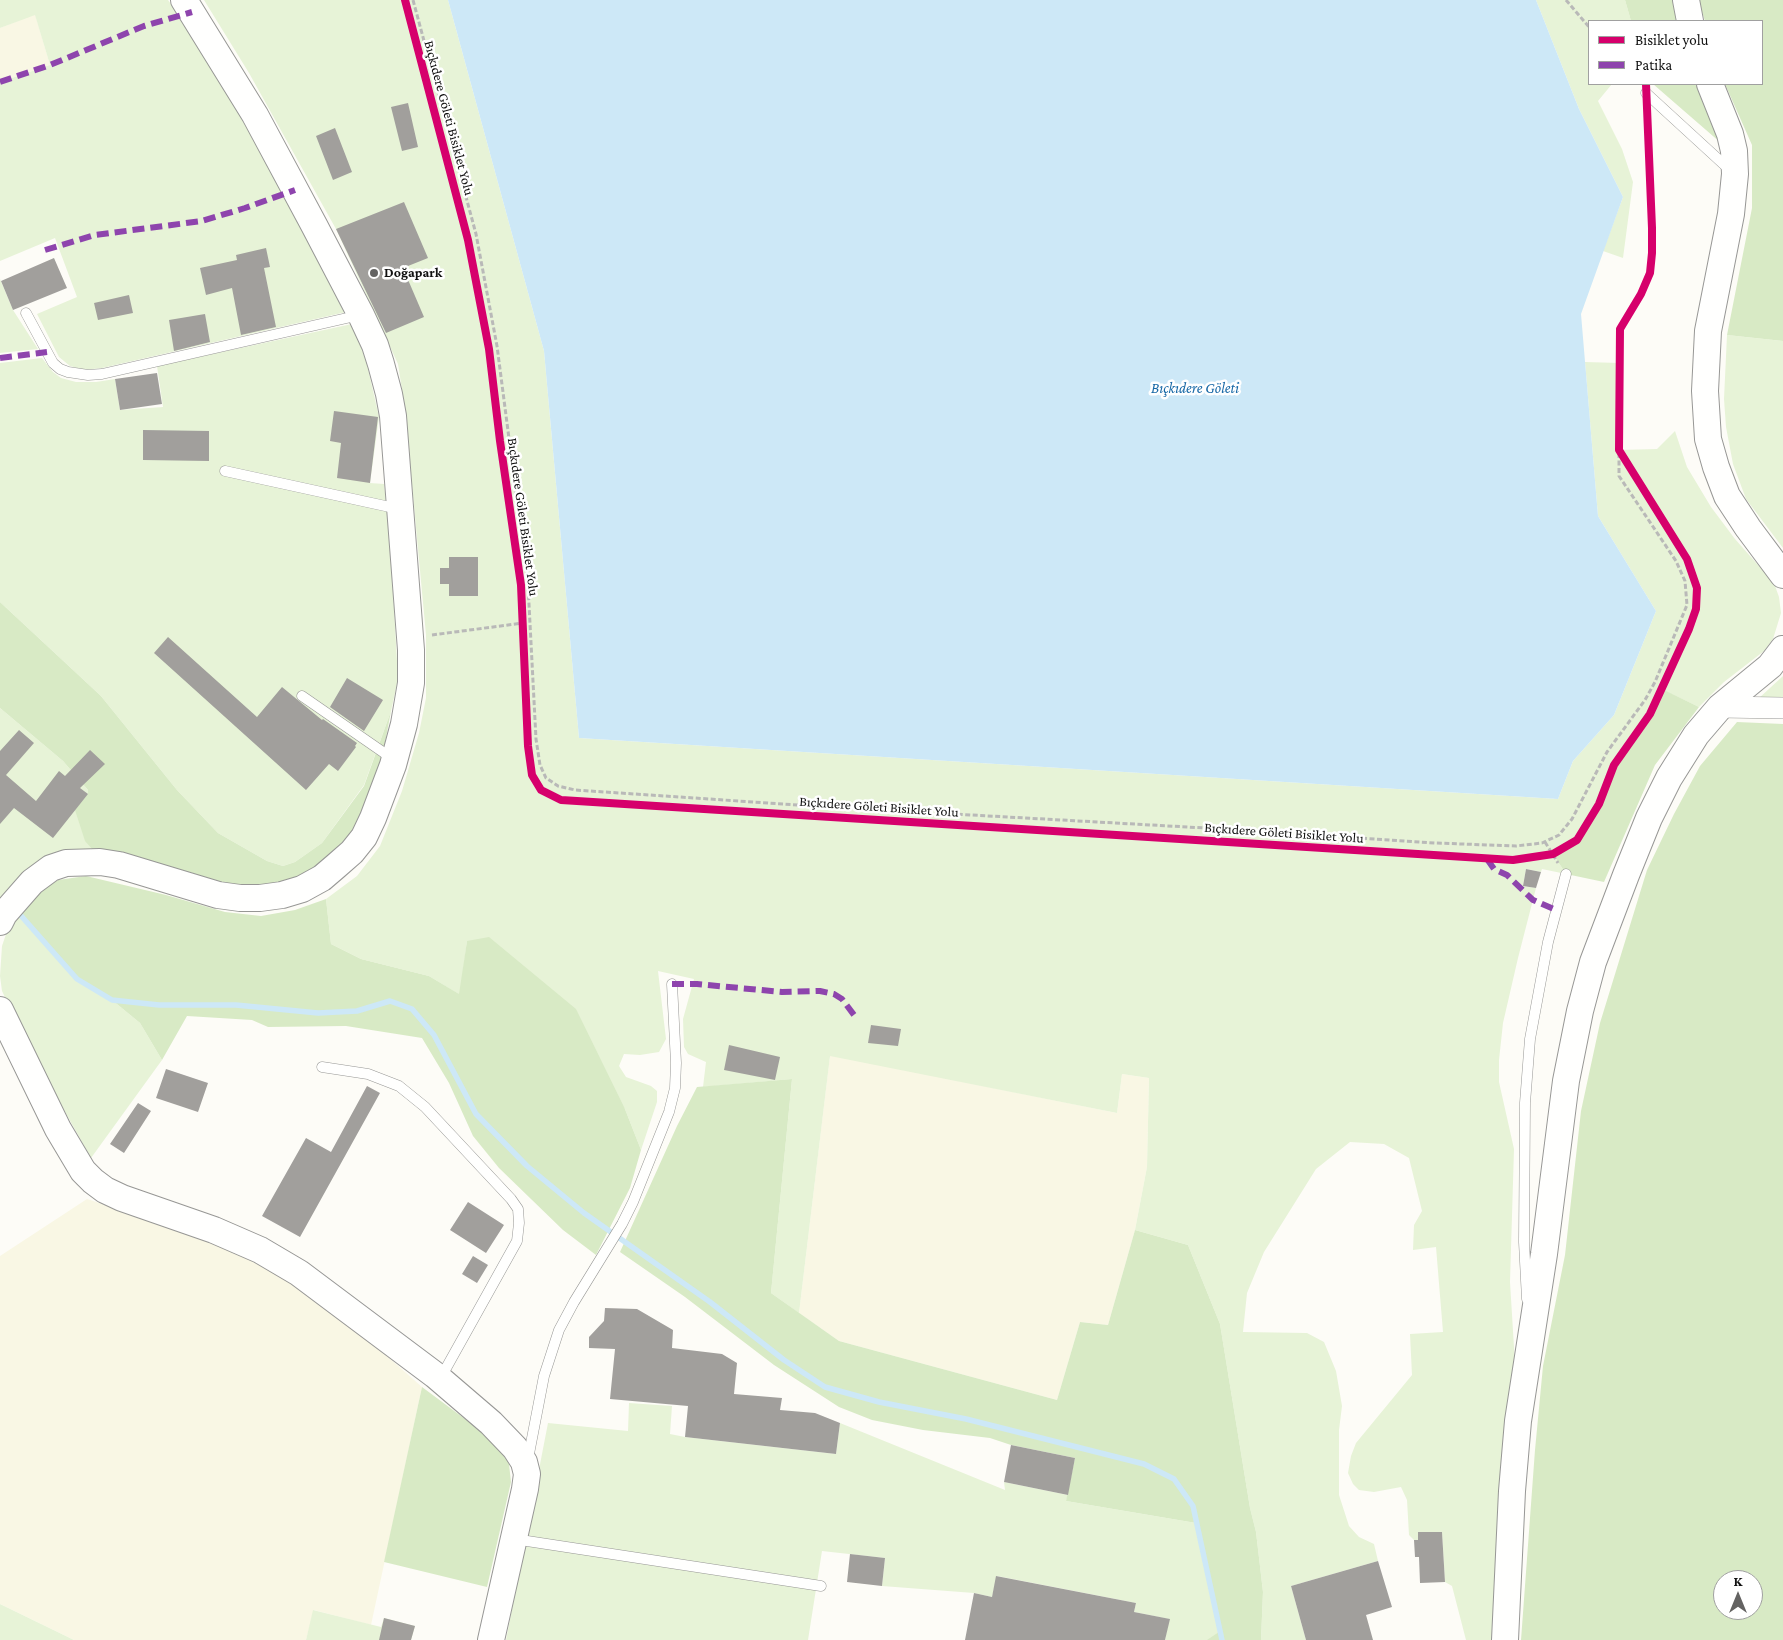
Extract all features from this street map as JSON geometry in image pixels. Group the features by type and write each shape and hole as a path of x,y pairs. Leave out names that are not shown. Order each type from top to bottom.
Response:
{"street":[{"path":"2,918 32,882 51,868 66,863 91,861 119,865 225,896 260,898 282,895 302,889 322,878 364,837 395,760 404,724 411,683 410,637 393,416 389,394 375,345 255,115 184,0"},
{"path":"1686,0 1690,20"},
{"path":"1710,85 1730,134 1734,152 1735,174 1731,214 1708,331 1705,391 1708,439 1727,496 1783,575"},
{"path":"1505,1640 1512,1491 1518,1421 1553,1189 1566,1081 1580,1012 1593,962 1649,818 1668,778 1696,735 1720,707 1770,666 1783,650"},
{"path":"1720,707 1783,708"},
{"path":"0,1010 58,1129 83,1171 93,1181 105,1190 122,1198 214,1230 260,1250 299,1273 440,1379 491,1423 515,1448 524,1462 526,1470 525,1489 491,1640"}],"lane":[{"path":"1646,93 1735,174"},
{"path":"26,313 53,363 60,369 68,372 88,375 102,374 361,315"},
{"path":"225,471 400,509"},
{"path":"302,696 395,760"},
{"path":"1530,1343 1524,1242 1525,1103 1530,1039 1548,942 1566,874"},
{"path":"526,1470 544,1376 556,1337 574,1302 622,1224 633,1202 669,1112 675,1088 676,1063 672,984"},
{"path":"322,1067 368,1074 399,1086 425,1107 511,1198 518,1209 517,1241 440,1379"},
{"path":"514,1539 821,1586"}],"path":[{"path":"413,0 476,234 496,346 528,585 536,739 540,765 546,778 558,786 575,790 819,806 1435,843 1516,846 1545,842 1559,836 1572,819 1606,752 1645,700 1687,605 1685,581 1676,561 1618,476 1619,440"},
{"path":"1566,0 1588,26"},
{"path":"479,295 491,368"},
{"path":"1619,450 1627,463"},
{"path":"410,637 523,623"},
{"path":"1545,842 1566,874"},
{"path":"1543,856 1561,850"}],"shaded area":[{"path":"35,14 50,65 0,82 0,28"},
{"path":"830,1055 1117,1113 1122,1074 1149,1078 1147,1167 1135,1230 1108,1325 1080,1322 1057,1400 839,1341 799,1313"},
{"path":"87,1199 210,1239 283,1274 354,1327 422,1387 371,1625 314,1610 306,1640 74,1640 0,1604 0,1256"}],"green space":[{"path":"0,0 168,0 189,29 251,135 346,312 102,368 84,370 70,366 59,357 37,314 77,297 55,238 0,261 0,82 50,65 35,15 0,28"},
{"path":"204,0 448,0 544,351 579,738 1558,799 1573,761 1614,715 1656,611 1598,516 1585,362 1620,363 1619,450 1657,449 1675,431 1687,467 1711,507 1735,539 1774,583 1779,597 1781,613 1773,639 1764,651 1724,682 1699,707 1661,689 1650,714 1614,765 1599,804 1577,840 1553,854 1566,874 1542,869 1541,872 1526,869 1523,886 1536,888 1503,1023 1499,1060 1499,1082 1514,1149 1510,1282 1516,1380 1493,1640 1466,1640 1452,1586 1445,1582 1442,1532 1418,1532 1418,1540 1414,1540 1409,1535 1407,1500 1401,1487 1374,1492 1359,1490 1353,1484 1348,1473 1356,1443 1412,1375 1410,1334 1443,1332 1436,1247 1413,1250 1414,1225 1422,1211 1409,1158 1384,1144 1350,1142 1316,1169 1264,1252 1247,1293 1243,1332 1307,1333 1324,1342 1336,1371 1342,1406 1339,1430 1339,1495 1349,1526 1359,1537 1374,1544 1378,1561 1291,1586 1306,1640 1261,1640 1263,1592 1256,1532 1250,1508 1220,1324 1188,1245 1135,1230 1147,1167 1149,1078 1122,1074 1117,1113 830,1056 799,1313 771,1293 792,1079 703,1087 706,1062 688,1054 684,1047 683,1019 694,979 658,971 666,1039 659,1052 640,1055 624,1054 619,1066 626,1077 651,1086 657,1091 657,1102 641,1150 625,1109 467,941 460,995 429,976 361,959 331,944 326,899 357,876 380,846 402,791 419,733 426,698 426,635 405,409 398,364 336,229 249,73"},
{"path":"1536,0 1625,0 1631,20 1588,20 1588,85 1611,85 1598,101 1622,149 1633,182 1623,258 1603,251 1623,197 1579,109"},
{"path":"1625,0 1674,0 1676,20 1631,20"},
{"path":"1698,0 1783,0 1783,341 1727,335 1752,208 1752,145 1725,85 1763,85 1763,20 1705,20"},
{"path":"1654,85 1696,85 1714,120 1721,143"},
{"path":"0,279 13,310 38,349 0,353"},
{"path":"352,324 366,360 379,417 370,483 384,484 390,537 398,679 391,711 364,785 322,843 295,862 283,866 267,861 218,833 177,790 101,696 0,602 0,363 42,358 53,372 61,378 76,382 96,382 115,379 120,410 163,407 157,366"},
{"path":"1727,335 1783,341 1783,548 1746,499 1733,464 1726,427 1724,399"},
{"path":"0,602 101,696 177,790 218,833 267,861 283,866 295,862 322,843 364,786 391,711 379,775 360,820 345,844 318,870 296,881 259,888 231,887 94,851 85,841 75,810 88,794 88,790 63,761 0,708"},
{"path":"1783,676 1783,700 1758,699"},
{"path":"1662,689 1699,707 1655,765 1604,882 1566,874 1553,854 1577,840 1599,804 1614,765 1650,714"},
{"path":"0,708 63,761 88,790 94,851 68,849 62,851 0,902"},
{"path":"1737,722 1783,724 1783,1640 1521,1640 1543,1366 1565,1255 1581,1111 1600,1023 1647,870 1700,766"},
{"path":"86,876 166,895 225,912 261,916 295,910 326,899 331,944 361,959 429,976 459,994 467,941 489,937 576,1009 625,1109 641,1150 630,1188 596,1255 563,1230 499,1168 473,1136 449,1083 422,1038 346,1026 268,1027 252,1020 187,1016 162,1060 140,1023 112,1000 77,979 19,913 40,891 58,880"},
{"path":"19,913 77,979 112,1000 140,1023 162,1060 91,1158 33,1055 2,991 0,976 2,946 7,931"},
{"path":"792,1079 771,1293 839,1341 1057,1400 1080,1322 1108,1325 1135,1230 1188,1245 1220,1324 1250,1508 1256,1532 1263,1592 1261,1640 1207,1640 1219,1632 1196,1523 1066,1501 1075,1458 1011,1445 990,1438 923,1430 872,1420 839,1407 774,1365 685,1297 620,1252 677,1126 697,1087"},
{"path":"422,1387 500,1445 509,1464 511,1482 487,1587 384,1562"},
{"path":"629,1403 672,1406 670,1434 836,1454 840,1423 1005,1490 1004,1482 1068,1495 1066,1501 1196,1523 1222,1640 1165,1640 1169,1619 1134,1612 1136,1603 997,1576 992,1597 974,1593 882,1586 885,1558 822,1551 808,1640 506,1640 548,1423 628,1431"},
{"path":"0,1604 74,1640 0,1640"},
{"path":"313,1610 381,1627 384,1618 415,1626 411,1640 306,1640"}],"water":[{"name":"Bıçkıdere Göleti","path":"448,0 1536,0 1579,109 1623,197 1581,314 1598,516 1656,611 1614,715 1573,761 1558,799 579,738 544,351"}],"building":[{"path":"408,103 418,147 402,151 391,107"},
{"path":"335,128 352,172 333,180 316,136"},
{"name":"Doğapark","path":"404,202 428,258 403,268 424,317 386,333 336,229"},
{"path":"266,248 270,267 264,268 276,327 241,335 232,288 206,295 200,268 237,260 236,255"},
{"path":"54,258 67,288 13,310 1,281"},
{"path":"129,295 133,313 98,320 94,303"},
{"path":"205,314 210,342 174,351 169,320"},
{"path":"157,373 162,404 120,410 115,379"},
{"path":"334,411 378,417 370,483 337,478 341,443 330,441"},
{"path":"143,430 209,431 209,461 143,460"},
{"path":"449,557 478,557 478,596 449,596 449,584 440,584 440,568 449,568"},
{"path":"168,637 257,717 282,687 322,720 357,743 356,747 338,771 329,764 306,790 154,653"},
{"path":"347,678 383,700 364,731 330,707"},
{"path":"19,730 34,743 6,775 36,801 59,771 65,776 90,750 105,764 80,788 88,794 53,838 14,808 0,824 0,751"},
{"path":"1526,869 1541,872 1536,888 1523,886"},
{"path":"871,1025 901,1029 898,1046 868,1043"},
{"path":"729,1045 780,1057 775,1080 724,1070"},
{"path":"166,1069 208,1083 198,1112 156,1098"},
{"path":"367,1086 380,1093 300,1237 262,1216 306,1138 331,1152"},
{"path":"138,1103 151,1111 124,1153 110,1144"},
{"path":"468,1202 504,1225 486,1253 450,1230"},
{"path":"473,1256 488,1265 477,1283 462,1274"},
{"path":"605,1308 637,1309 673,1330 672,1348 722,1354 737,1363 734,1394 782,1398 780,1410 815,1413 840,1423 836,1454 685,1437 688,1406 610,1399 615,1349 589,1348 589,1337 604,1321"},
{"path":"1011,1445 1075,1458 1068,1495 1004,1482"},
{"path":"1418,1532 1442,1532 1445,1582 1420,1583 1419,1557 1415,1557 1414,1540 1418,1540"},
{"path":"850,1554 885,1558 882,1586 847,1582"},
{"path":"1378,1561 1392,1607 1366,1615 1373,1640 1306,1640 1291,1586"},
{"path":"996,1576 1136,1603 1134,1612 1170,1619 1165,1640 965,1640 974,1593 992,1597"},
{"path":"384,1618 415,1626 411,1640 379,1640"}],"waterway":[{"path":"16,910 77,979 112,1000 159,1005 236,1005 318,1013 357,1011 390,1001 412,1009 434,1035 476,1114 527,1166 584,1213 710,1302 784,1360 825,1387 879,1402 966,1419 1144,1464 1174,1479 1193,1506 1222,1640"}],"marked path":[{"path":"0,82 50,65 144,26 192,12"},
{"path":"45,250 95,235 202,221 295,190"},
{"path":"0,358 47,352"},
{"path":"1487,859 1494,869 1507,875 1533,900 1556,910"},
{"path":"672,984 697,984 782,992 820,991 834,994 842,999 854,1015"}],"cycle path":[{"name":"Bıçkıdere Göleti Bisiklet Yolu","path":"405,0 468,240 489,349 521,585 528,746 532,775 541,790 561,800 1513,860 1553,854 1577,840 1599,804 1614,765 1650,714 1689,629 1696,609 1697,588 1687,559 1619,450 1620,329 1641,294 1650,273 1652,253 1646,85"}],"place":[{"name":"Doğapark","path":"374,273"}]}
